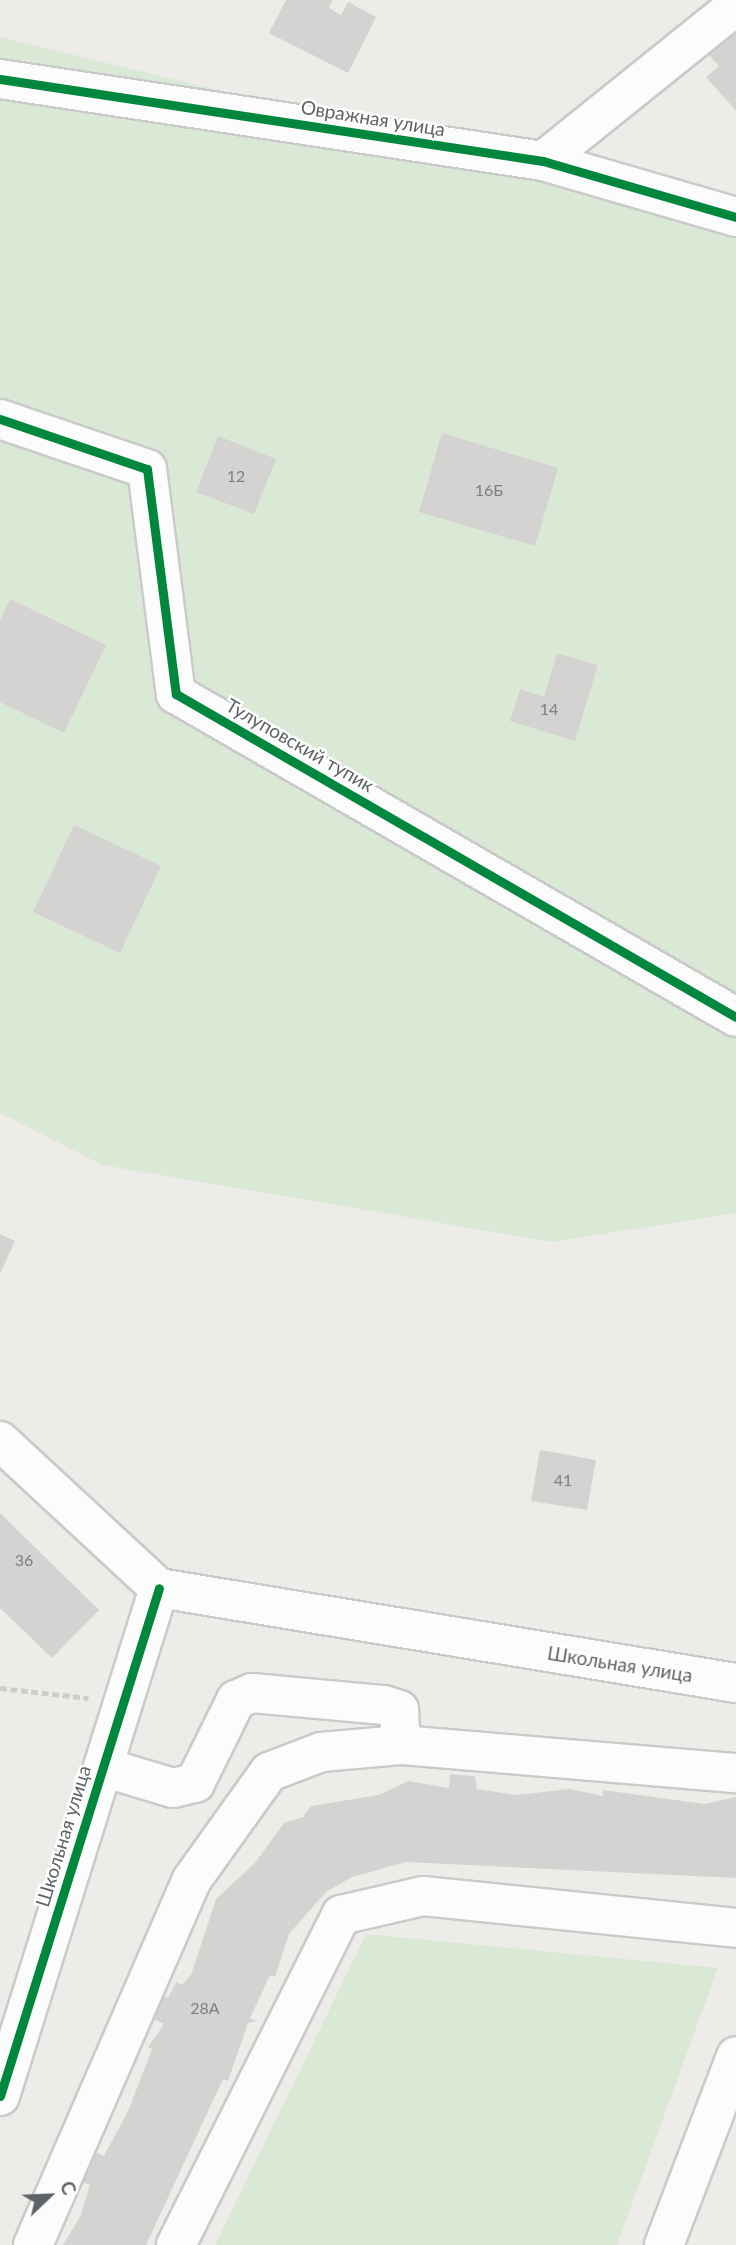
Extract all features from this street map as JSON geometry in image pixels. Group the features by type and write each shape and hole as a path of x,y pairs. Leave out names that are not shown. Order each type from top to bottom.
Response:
{"street":[{"path":"543,161 736,5"},
{"name":"Овражная улица","path":"0,79 543,161 736,217"},
{"name":"Тулуповский тупик","path":"0,419 147,469 176,694 736,1017"},
{"path":"0,1441 159,1588"},
{"name":"Школьная улица","path":"0,2096 159,1588 736,1683"},
{"path":"103,1766 173,1788 195,1783 236,1699 252,1693 384,1704 399,1710 401,1745"},
{"path":"33,2245 191,1881 269,1772 321,1752 401,1745 736,1773"},
{"path":"176,2245 341,1915 423,1896 736,1928"},
{"path":"664,2245 736,2056"}],"path":[{"path":"0,1688 123,1702"}],"green space":[{"path":"0,37 736,216 736,1213 552,1242 102,1165 0,1113"},
{"path":"366,1934 718,1968 617,2245 215,2245"}],"building":[{"path":"286,0 333,0 329,8 341,15 348,2 376,17 348,73 269,33"},
{"path":"732,30 736,34 736,111 706,77 719,66 706,52"},
{"path":"442,433 558,468 535,546 419,512"},
{"path":"218,436 276,459 254,514 196,492"},
{"path":"10,599 106,645 64,733 0,702 0,620"},
{"path":"557,653 598,665 575,741 510,721 520,689 544,697"},
{"path":"74,825 161,866 120,953 33,912"},
{"path":"0,1234 15,1241 0,1274"},
{"path":"540,1450 596,1460 587,1510 531,1501"},
{"path":"0,1513 99,1610 52,1658 0,1608"},
{"path":"450,1774 475,1776 477,1789 517,1795 569,1789 603,1796 603,1790 705,1804 736,1797 736,1878 406,1862 352,1877 326,1892 289,1934 275,1977 270,1975 250,2018 257,2021 248,2023 228,2081 223,2079 146,2245 63,2245 80,2217 90,2185 83,2182 97,2153 104,2156 129,2109 152,2049 148,2047 164,2024 151,2018 162,1995 168,1998 176,1982 182,1985 191,1975 216,1899 255,1863 284,1823 303,1817 311,1806 379,1795 408,1781 449,1788"}],"cycle path":[{"path":"0,79 543,161 736,217"},
{"path":"0,419 147,469 176,694 736,1017"},
{"path":"0,2096 159,1588"}]}
